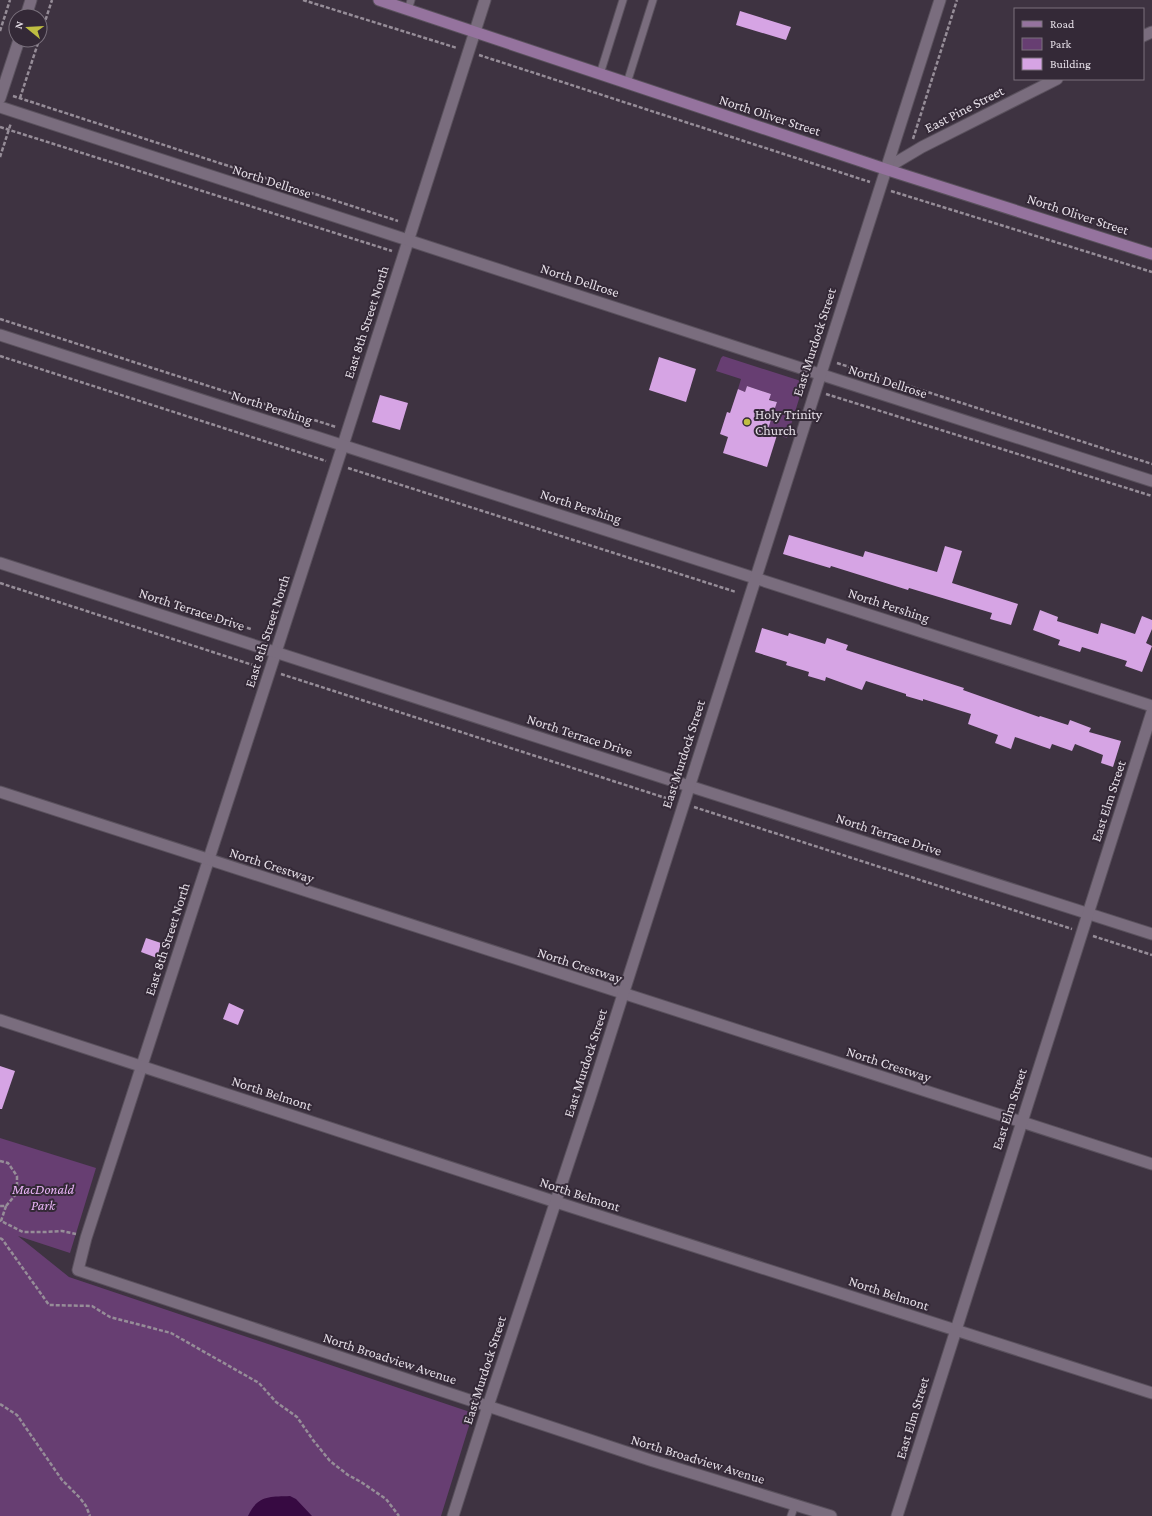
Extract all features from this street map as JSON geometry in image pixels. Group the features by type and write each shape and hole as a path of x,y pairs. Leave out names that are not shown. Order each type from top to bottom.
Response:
{"main road":[{"name":"North Oliver Street","path":"379,0 410,5 474,32 885,169 1152,254"}],"street":[{"name":"East 8th Street North","path":"78,1270 86,1238 343,445 485,0"},
{"name":"East Murdock Street","path":"453,1516 623,994 879,186 940,0"},
{"path":"1,95 16,48"},
{"name":"East Pine Street","path":"885,169 922,147 1055,80"},
{"name":"North Dellrose","path":"0,107 408,241 1152,481"},
{"name":"North Pershing","path":"0,335 1152,706"},
{"name":"North Terrace Drive","path":"0,563 1152,934"},
{"name":"East Elm Street","path":"897,1516 1152,712"},
{"name":"North Crestway","path":"0,792 1152,1164"},
{"name":"North Belmont","path":"0,1020 556,1202 1152,1394"},
{"name":"North Broadview Avenue","path":"78,1270 650,1460 831,1516"}],"lane":[{"path":"600,74 623,0"},
{"path":"627,83 653,0"},
{"path":"792,1516 795,1505"}],"path":[{"path":"0,31 10,0"},
{"path":"48,12 52,0"},
{"path":"303,0 862,179 879,186 1152,272"},
{"path":"908,155 957,0"},
{"path":"0,157 36,48"},
{"path":"1,95 20,98 398,221"},
{"path":"0,127 393,251"},
{"path":"0,319 336,427"},
{"path":"0,356 736,592"},
{"path":"0,583 1152,955"},
{"path":"0,1161 8,1162 17,1176 17,1193 6,1206 1,1220 23,1232 62,1231 86,1238"},
{"path":"0,1206 6,1206"},
{"path":"0,1238 49,1305 92,1306 110,1317 171,1333 259,1383 276,1402 298,1417 313,1440 330,1461 348,1475 386,1499 399,1516"},
{"path":"0,1404 17,1415 62,1480 86,1506 90,1516"}],"green space":[{"path":"723,356 801,381 803,386 787,438 767,432 777,402 769,399 771,394 747,386 745,392 738,389 741,379 716,371"},
{"name":"MacDonald Park","path":"0,1138 96,1168 70,1253 18,1236 69,1277 473,1413 441,1516 0,1516"}],"shaded area":[{"path":"290,1496 296,1499 312,1516 248,1516 256,1504 265,1498"}],"building":[{"path":"740,11 791,27 786,40 736,25"},
{"path":"659,357 696,369 686,402 649,390"},
{"name":"Holy Trinity Church","path":"747,386 771,394 769,400 777,402 767,432 777,435 767,467 723,453 728,437 720,434 727,412 730,413 738,389 745,392"},
{"path":"380,395 408,403 400,430 372,422"},
{"path":"789,535 863,557 865,551 937,572 945,546 962,551 952,583 1018,604 1011,625 990,619 992,613 909,588 908,590 831,566 830,568 783,554"},
{"path":"1040,610 1058,617 1057,621 1098,634 1101,623 1135,634 1142,616 1152,620 1152,629 1146,643 1152,646 1142,672 1125,666 1127,661 1082,647 1080,652 1058,645 1060,640 1033,630"},
{"path":"762,628 788,636 789,633 825,644 827,638 848,645 846,650 964,688 963,690 1039,717 1040,716 1068,725 1070,720 1091,728 1089,732 1121,741 1113,767 1101,763 1103,755 1075,744 1072,751 1052,744 1050,749 1015,737 1011,749 995,743 998,735 968,724 971,714 923,699 923,701 906,696 906,694 866,681 862,690 826,677 825,681 808,676 809,672 786,665 787,662 755,652"},
{"path":"146,938 161,943 157,958 141,952"},
{"path":"229,1003 244,1010 238,1025 223,1019"},
{"path":"0,1066 15,1071 2,1109 0,1109"}],"place":[{"name":"Holy Trinity Church","path":"747,422"}]}
